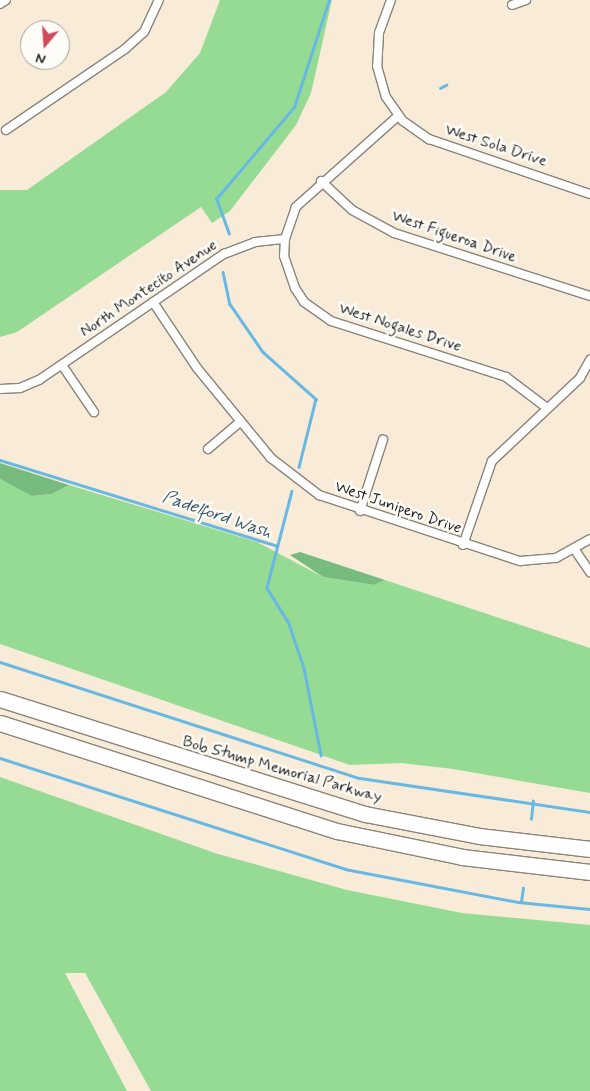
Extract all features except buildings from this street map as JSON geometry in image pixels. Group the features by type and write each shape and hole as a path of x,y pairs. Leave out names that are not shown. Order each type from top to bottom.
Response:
{"highway":[{"name":"Bob Stump Memorial Parkway","path":"0,699 357,812 479,836 590,849"},
{"path":"0,724 354,835 462,857 590,872"}],"street":[{"path":"0,4 6,0"},
{"path":"6,130 136,40 159,0"},
{"path":"284,239 296,207 321,181 398,116 381,84 376,56 379,32 392,0"},
{"path":"512,5 526,0"},
{"name":"West Sola Drive","path":"398,116 429,139 590,194"},
{"name":"West Figueroa Drive","path":"321,181 352,210 394,233 590,296"},
{"name":"North Montecito Avenue","path":"62,365 235,248 284,239"},
{"name":"West Nogales Drive","path":"284,239 284,256 295,288 317,312 340,325 506,378 547,408"},
{"name":"West Junipero Drive","path":"153,302 240,422 290,475 333,502 520,561 548,560 575,550 590,539"},
{"path":"463,544 492,461 580,378 590,360"},
{"path":"0,389 20,388 62,365 94,412"},
{"path":"208,449 240,422"},
{"path":"360,511 383,440"},
{"path":"575,550 590,572"}],"green space":[{"path":"220,0 332,0 311,93 296,125 230,211 212,223 201,207 17,332 0,337 0,190 27,190 166,92 200,53"},
{"path":"0,463 69,485 52,494 32,496 0,479"},
{"path":"0,479 33,496 52,494 69,485 257,542 323,577 374,585 385,580 590,648 590,793 453,769 401,763 350,765 0,644"},
{"path":"300,552 385,580 374,585 323,577 290,555"},
{"path":"0,777 218,854 347,890 462,913 590,925 590,1091 151,1091 85,973 65,973 127,1091 0,1091"}],"waterway":[{"path":"229,234 216,199 294,107 329,0"},
{"path":"440,88 446,85"},
{"path":"223,272 230,304 263,352 316,399 299,467"},
{"name":"Padelford Wash","path":"0,460 275,545"},
{"name":"Padelford Wash","path":"292,491 267,588 288,621 304,668 321,755"},
{"path":"0,662 360,778 590,812"},
{"path":"0,758 345,869 518,902 590,909"},
{"path":"531,819 533,801"},
{"path":"521,902 523,888"}]}
